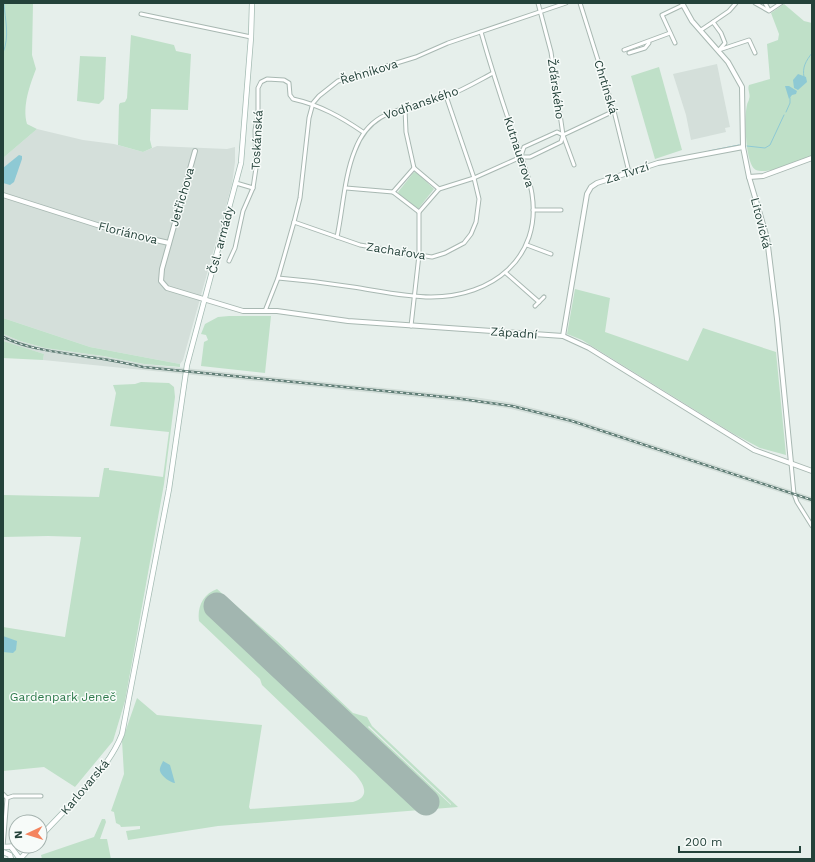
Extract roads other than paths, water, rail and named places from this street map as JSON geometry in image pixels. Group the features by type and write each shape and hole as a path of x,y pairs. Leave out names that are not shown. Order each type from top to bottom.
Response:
{"main road":[{"name":"Čsl. armády","path":"170,475 187,365 236,183 242,151 244,110 251,37 252,3"},
{"name":"Karlovarská","path":"48,828 113,754 122,734 170,475"},
{"path":"3,852 10,857 20,859"}],"street":[{"name":"Žďárského","path":"538,3 551,52 563,135 574,165"},
{"name":"Řehníkova","path":"313,104 319,96 338,81 374,72 481,32 566,3"},
{"name":"Chrtínská","path":"580,3 614,111 629,172"},
{"path":"701,30 729,11 736,3"},
{"path":"755,3 769,11"},
{"path":"766,3 769,11"},
{"path":"769,11 781,3"},
{"path":"675,43 662,15 682,4"},
{"name":"Litovická","path":"682,4 692,21 719,50 736,75 742,87 743,148 749,177 767,238 777,319 791,463"},
{"path":"141,14 251,37"},
{"path":"713,22 721,33 725,43 719,50"},
{"name":"Kutnauerova","path":"278,278 324,282 413,296 432,297 458,294 481,287 506,273 528,245 532,230 532,194 481,32"},
{"path":"624,50 650,42 670,33"},
{"path":"719,50 749,40 755,53"},
{"path":"629,53 645,48 650,42"},
{"name":"Vodňanského","path":"337,237 354,150 363,132 371,123 392,112 446,96 493,72"},
{"name":"Toskánská","path":"229,262 243,211 253,188 256,168 255,130 258,115 258,88 261,82 267,79 284,80 289,83 290,95 293,100 313,104"},
{"name":"Zachařova","path":"294,222 360,245 432,257 445,254 464,243 471,234 476,222 479,199 474,178 446,96"},
{"path":"265,311 278,278 300,198 309,118 313,104 344,119 363,132"},
{"path":"405,109 406,132 414,168 439,189"},
{"path":"411,326 413,296 419,255 419,212 439,189 474,178 521,156 530,156 561,142 563,135 614,111"},
{"path":"521,156 524,147 557,132 563,135"},
{"name":"Za Tvrzí","path":"563,336 587,194 591,187 597,183 658,163 743,148"},
{"name":"Jetřichova","path":"169,243 195,151"},
{"path":"749,177 762,176 812,158"},
{"path":"393,192 414,168"},
{"path":"236,183 253,188"},
{"path":"346,188 393,192 419,212"},
{"name":"Floriánova","path":"3,194 116,231 169,243 161,281 167,288 205,300"},
{"path":"533,210 561,210"},
{"path":"528,245 551,254"},
{"path":"506,273 539,302"},
{"path":"535,306 544,297"},
{"name":"Západní","path":"205,300 243,311 277,311 348,321 563,336 589,348 754,450 812,471"},
{"path":"791,463 794,494 797,502 812,526"},
{"path":"3,794 7,798 3,847"},
{"path":"7,798 13,796 41,796"}],"water":[{"path":"798,74 806,77 807,82 798,90 794,88 793,80"},
{"path":"785,86 789,86 797,91 796,94 792,95 789,99"},
{"path":"19,155 22,156 22,159 14,182 10,185 3,183 3,168"},
{"path":"3,636 17,641 16,650 13,653 3,652"},
{"path":"163,761 170,765 175,783 166,779 162,775 160,769"}],"waterway":[{"path":"3,53 7,34 4,3"},
{"path":"804,77 805,64 812,53"},
{"path":"786,112 790,103 790,98"},
{"path":"747,146 765,148 770,145 784,115"},
{"path":"709,151 739,145"}],"railway":[{"path":"3,337 34,348 143,367 455,398 512,406 572,421 812,500"}],"park label":[{"name":"Gardenpark Jeneč","path":"63,697"}]}
